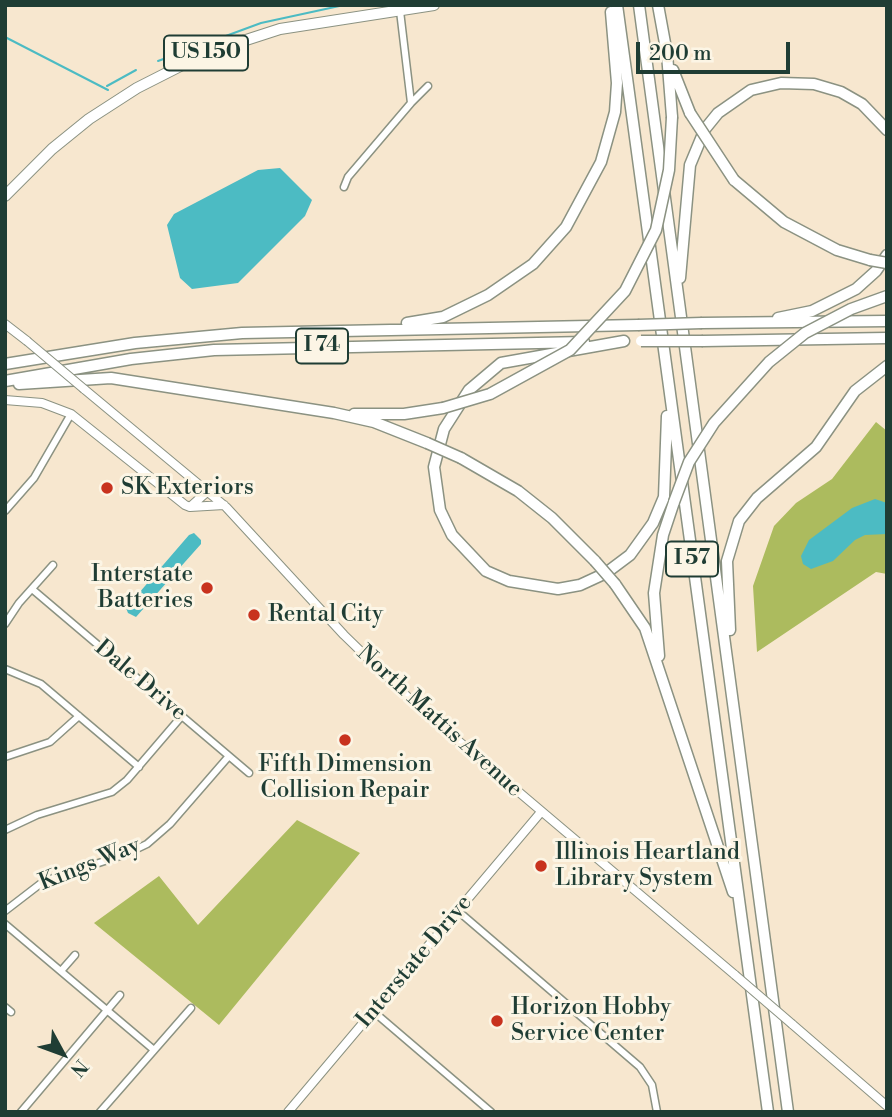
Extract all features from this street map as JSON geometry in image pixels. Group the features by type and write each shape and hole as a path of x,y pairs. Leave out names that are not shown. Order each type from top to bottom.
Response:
{"highway":[{"path":"315,330 419,322 452,313 516,278 551,246 589,188 609,138 617,97 611,5"},
{"name":"I 57","path":"617,5 768,1112"},
{"name":"I 57","path":"639,5 788,1112"},
{"path":"334,413 404,414 443,408 490,394 570,350 625,291 656,230 669,170 672,117 667,54 658,5"},
{"path":"667,54 690,113 734,180 784,222 837,250 887,264"},
{"path":"678,298 690,165 705,129 718,113 751,90 781,83 814,84 841,92 862,104 887,130"},
{"path":"726,324 812,311 856,289 876,271 887,255"},
{"path":"660,673 654,593 663,536 690,462 713,423 769,362 805,333 851,309 887,296"},
{"name":"I 74","path":"5,364 92,349 189,337 315,330 887,321"},
{"name":"I 74","path":"5,383 131,359 214,350 887,338"},
{"path":"624,341 501,363 461,402 444,429 438,448 435,486 440,510 452,534 466,553 486,570 509,581 558,589 580,585 606,573 629,555 653,523 664,497 668,382"},
{"path":"735,713 726,579 734,531 757,498 816,447 855,391 887,366"},
{"path":"5,383 111,378 334,413 374,422 427,443 461,458 518,491 552,518 596,561 645,628 724,871 738,905"}],"main road":[{"name":"US 150","path":"5,196 42,158 89,119 136,88 180,65 270,31 434,5"}],"street":[{"path":"400,11 411,103"},
{"path":"344,187 348,177 428,86"},
{"name":"North Mattis Avenue","path":"5,324 209,490 388,680 887,1106"},
{"path":"5,400 42,402 71,414 177,501 190,507 224,505"},
{"path":"5,511 34,478 71,414"},
{"path":"190,507 209,490"},
{"path":"5,624 53,565"},
{"name":"Dale Drive","path":"32,589 249,773"},
{"path":"5,669 41,684 139,767"},
{"path":"5,757 50,742 79,716"},
{"path":"5,830 37,815 106,795 127,780 181,717"},
{"name":"Kings Way","path":"5,911 44,881 127,855 146,844 170,824 229,756"},
{"name":"Interstate Drive","path":"288,1112 541,812"},
{"path":"458,911 640,1067 652,1085 657,1112"},
{"path":"5,923 153,1050"},
{"path":"61,971 75,955"},
{"path":"21,1112 120,995"},
{"path":"100,1112 191,1008"},
{"path":"374,1012 491,1112"}],"green space":[{"path":"876,422 887,431 887,574 876,572 757,652 753,586 774,526 796,503 832,479"},
{"path":"297,820 360,853 219,1025 94,923 159,876 198,925"}],"water":[{"path":"280,168 312,200 305,216 238,283 192,289 180,278 167,225 174,214 258,170"},
{"path":"875,499 887,503 887,534 865,535 855,540 833,561 811,569 803,564 801,556 809,540 852,508"},
{"path":"194,533 201,540 201,544 136,617 128,613 126,608 189,535"}],"waterway":[{"path":"158,61 261,23 344,5"},
{"path":"5,37 108,90"},
{"path":"107,86 136,70"}],"place":[{"name":"SK Exteriors","path":"107,488"},
{"name":"Interstate Batteries","path":"207,588"},
{"name":"Rental City","path":"254,615"},
{"name":"Fifth Dimension Collision Repair","path":"345,740"},
{"name":"Illinois Heartland Library System","path":"541,866"},
{"name":"Horizon Hobby Service Center","path":"497,1021"}]}
